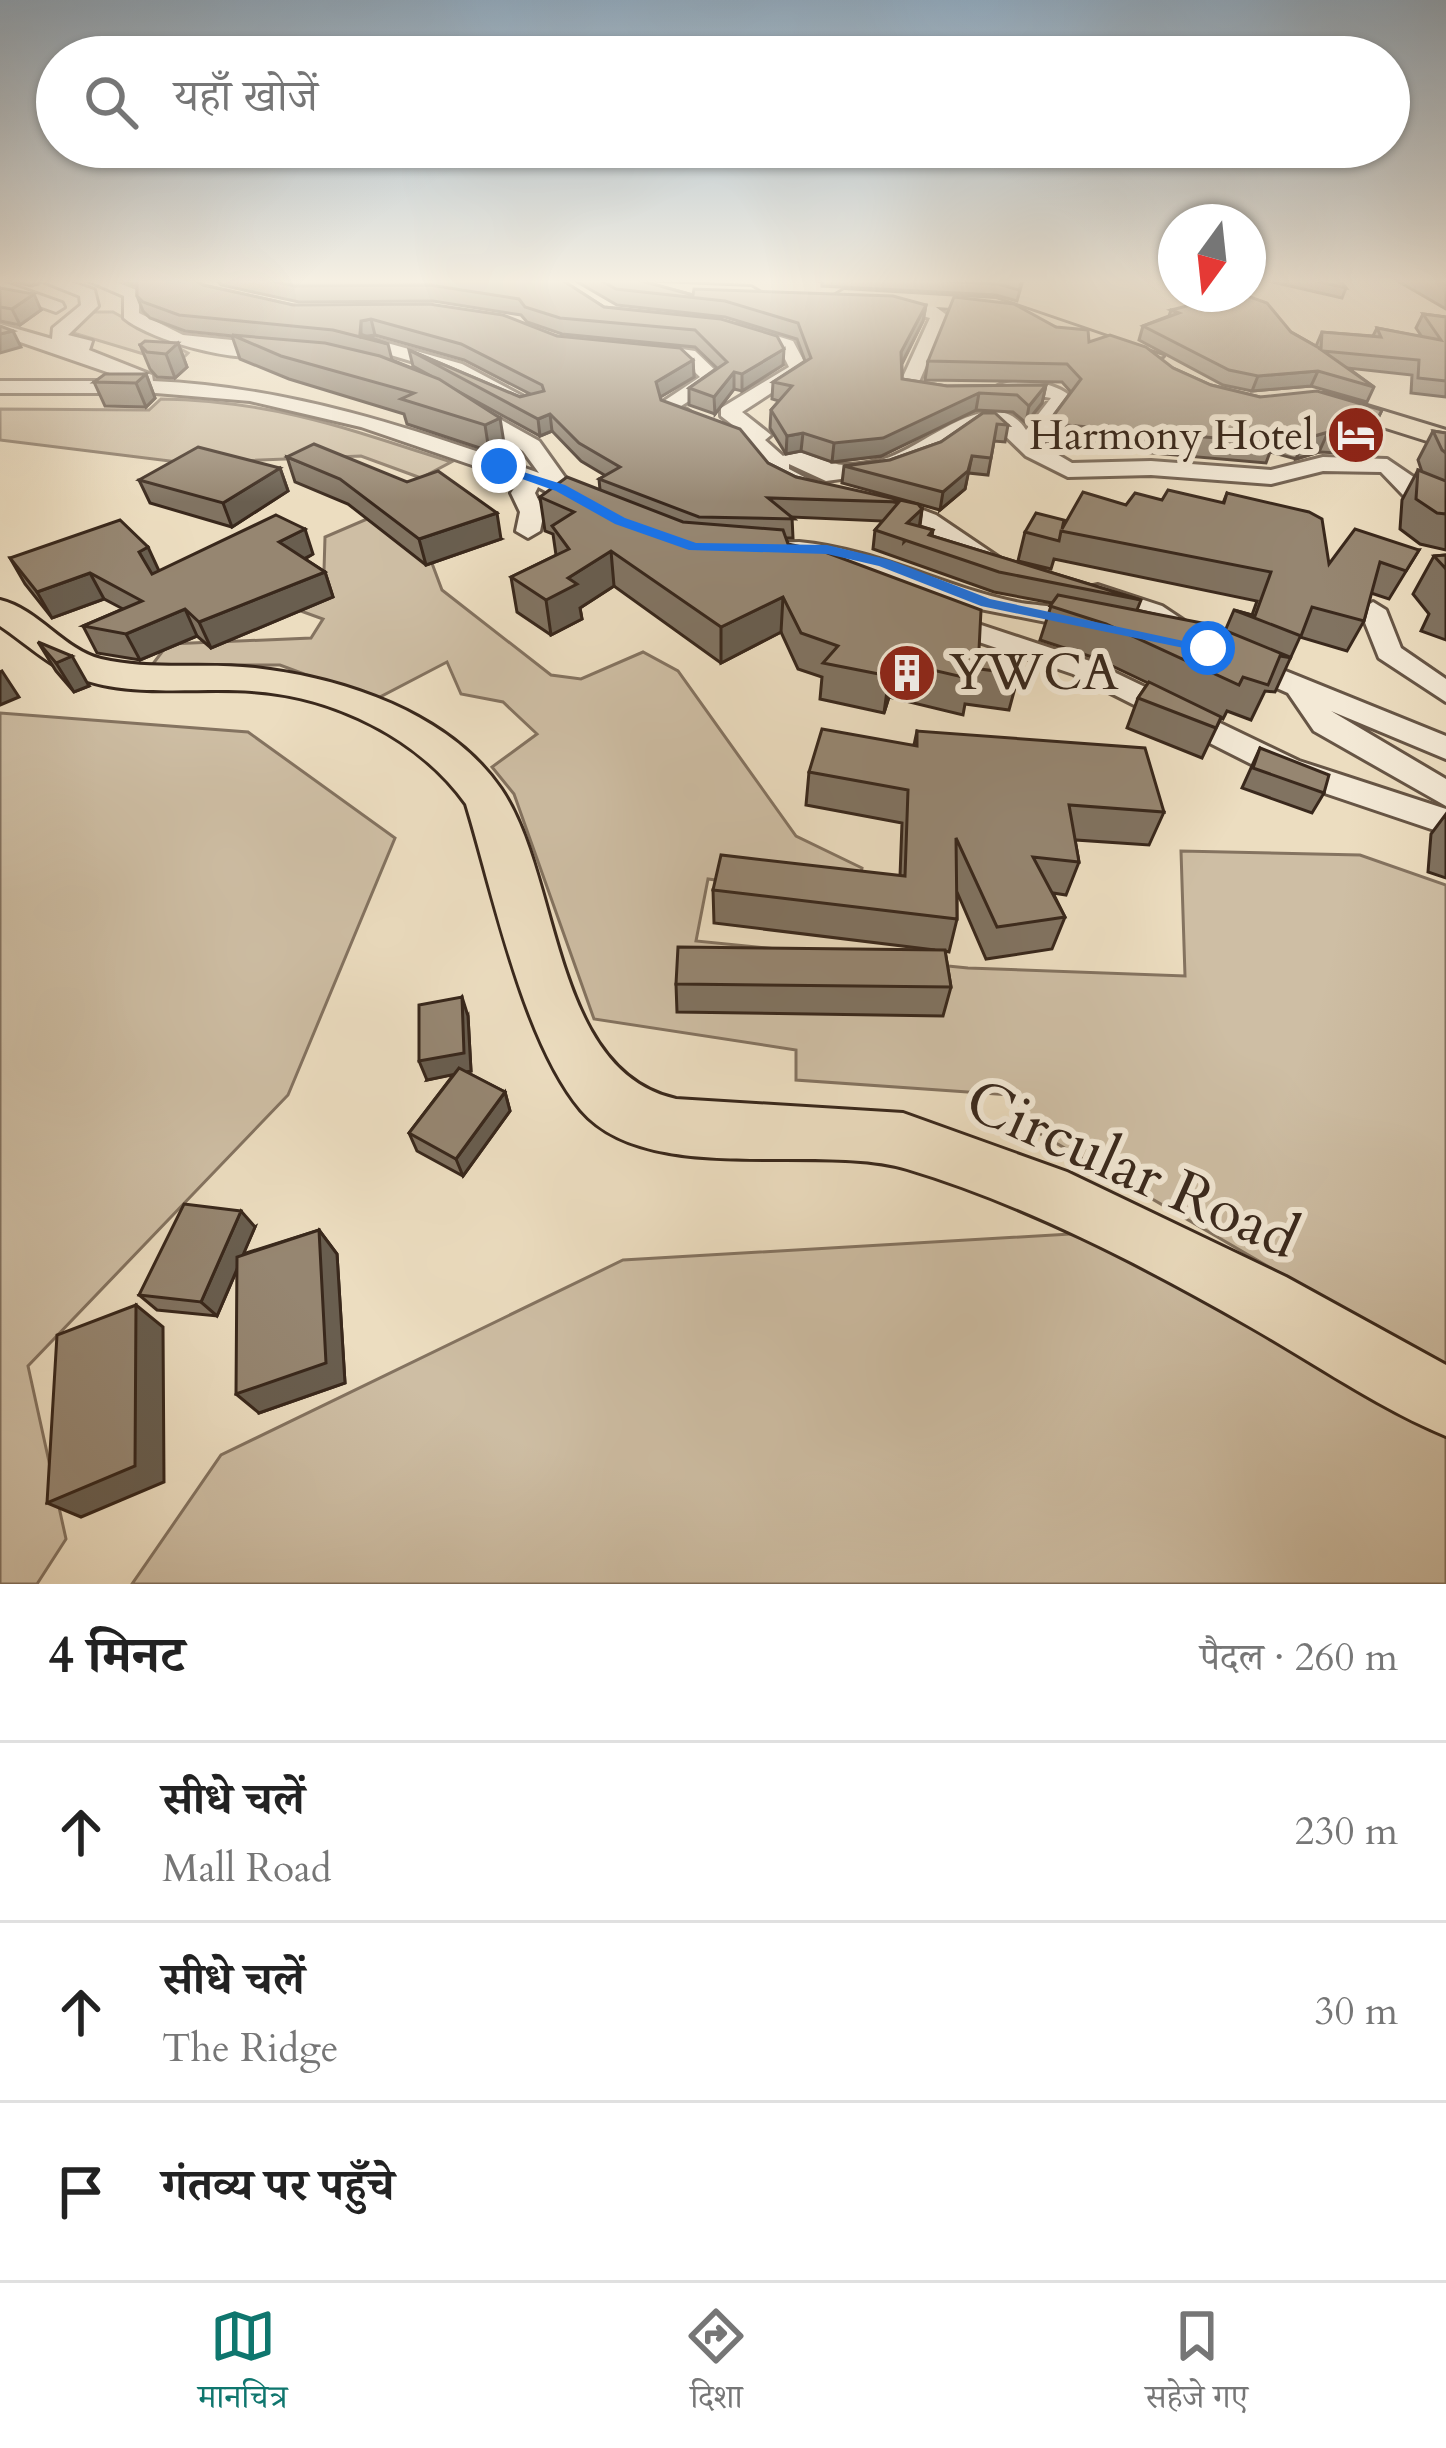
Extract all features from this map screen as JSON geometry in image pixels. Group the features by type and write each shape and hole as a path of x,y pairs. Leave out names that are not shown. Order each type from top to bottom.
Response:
{"main road":[{"path":"1145,354 1172,371"},
{"path":"1292,398 1335,404 1446,440"},
{"name":"Circular Road","path":"0,610 88,669 188,680 254,679 328,695 400,722 458,764 486,800 564,1034 602,1094 638,1117 676,1126 903,1140 1046,1193 1264,1299 1446,1402"}],"street":[{"path":"85,354 156,384"},
{"path":"100,358 107,354"},
{"path":"414,354 496,386 532,406"},
{"path":"676,354 704,365 711,382 686,390 668,405 680,418 722,427 826,474 886,466 929,450 973,419 998,419 1014,427 1034,451 1068,470 1151,468 1271,477 1323,464 1387,466 1412,491 1446,508"},
{"path":"791,354 799,369 728,412 784,444 795,458"},
{"path":"925,354 909,376 908,388 1039,389 1062,398 1035,433 1034,451"},
{"path":"352,360 399,372 452,396 531,446 561,488"},
{"path":"0,387 156,384 276,401 420,438 561,488 613,522"},
{"path":"766,448 779,465 777,472 835,496"},
{"path":"528,531 532,512 523,493 532,478"},
{"path":"865,498 925,514 957,543 1022,576"},
{"path":"1208,648 986,603 884,563 827,550 740,559 856,581 947,622 1083,668 1288,769 1446,822"},
{"path":"1084,590 1152,612 1208,648 1446,748"},
{"path":"1373,610 1389,652 1446,693"},
{"path":"1296,686 1306,706 1325,724 1446,794"}],"shaded area":[{"path":"143,354 187,354 177,364"},
{"path":"161,399 274,411 451,462 421,478 361,456 186,463 0,440 0,409 149,410"},
{"path":"367,519 430,558 442,590 551,675 581,679 643,652 678,671 796,836 862,868 856,899 708,879 696,941 968,968 1185,976 1181,851 1360,855 1446,885 1446,1370 1032,1129 1025,1096 796,1080 796,1050 594,1019 514,794 492,767 537,734 503,702 461,694 447,662 374,700 280,665 152,665 168,644 311,638 323,619 298,610 303,588 324,571 325,537"},
{"path":"0,713 248,732 395,838 288,1095 28,1366 66,1539 37,1584 0,1584"},
{"path":"1087,1233 1446,1434 1446,1584 132,1584 221,1455 623,1260"}],"building":[{"path":"276,354 380,356 439,379 500,418 485,425 401,399 414,393"},
{"path":"416,354 520,397 544,391 542,385 481,354 686,354 693,360 656,382 661,400 740,429 768,463 796,477 918,504 922,509 907,523 933,530 929,535 1141,600 999,572 875,530 899,502 768,498 794,519 699,517 599,479 620,467 579,443 550,414 538,419"},
{"path":"719,354 776,354 742,374 734,372 714,397 689,388 727,362"},
{"path":"809,354 901,354 902,379 947,386 1046,385 1029,406 1017,395 979,393 883,438 834,443 803,433 787,436 771,410 792,386 773,382 811,358"},
{"path":"931,354 1155,354 1211,385 1260,397 1317,391 1382,410 1370,434 1328,432 1304,439 1265,428 1274,443 1054,424 1054,415 1081,379 1067,364 928,361"},
{"path":"1198,354 1327,354 1374,387 1318,371 1258,376 1229,370"},
{"path":"1354,354 1446,354 1446,381 1418,378 1419,360"},
{"path":"105,374 146,374 136,383 94,382"},
{"path":"983,413 995,413 1008,425 997,424 991,458 972,456 968,471 943,492 844,466 890,460 941,442"},
{"path":"1433,431 1446,433 1446,453 1442,450"},
{"path":"314,444 407,482 438,471 497,513 419,539 340,479 287,457"},
{"path":"198,447 280,468 223,503 139,480"},
{"path":"1418,470 1446,481 1446,514 1416,499"},
{"path":"567,477 683,522 783,530 788,544 825,552 981,610 979,650 1022,662 1019,674 972,668 971,679 894,661 889,676 823,663 838,646 801,633 783,597 721,627 611,551 568,578 577,584 546,600 511,577 569,549 552,526 574,512 540,497"},
{"path":"1168,490 1224,503 1227,493 1309,512 1322,519 1329,564 1355,529 1419,550 1406,571 1380,562 1364,621 1312,607 1301,636 1234,610 1255,616 1271,572 1061,531 1059,541 1025,532 1036,513 1064,520 1062,529 1083,492 1126,505 1135,493 1162,500"},
{"path":"276,515 305,529 279,542 325,572 199,622 185,609 126,634 83,626 142,601 90,573 37,592 10,558 120,520 148,547 139,552 152,574"},
{"path":"1058,595 1212,625 1292,658 1280,656 1268,685 1243,677 1239,685 1106,624 1050,606"},
{"path":"38,642 72,656 56,663"},
{"path":"1149,682 1221,717 1216,728 1138,698"},
{"path":"822,729 917,746 917,731 1145,748 1164,812 1069,805 1079,862 1033,857 1065,917 997,927 956,838 957,919 713,890 721,855 905,876 908,790 809,772"},
{"path":"1260,748 1329,775 1324,793 1253,768"},
{"path":"678,947 945,950 951,987 676,984"},
{"path":"462,997 464,1053 419,1061 419,1005"},
{"path":"459,1068 505,1092 456,1159 409,1133"},
{"path":"184,1204 241,1211 201,1302 139,1295"},
{"path":"319,1230 326,1363 236,1394 237,1257"},
{"path":"136,1305 135,1466 47,1503 57,1335"}],"place":[{"name":"Harmony Hotel","path":"1356,435"},
{"name":"YWCA","path":"907,673"}],"route":[{"path":"499,466 561,488 620,521 694,547 734,552 827,550 884,563 986,603 1208,648"}]}
